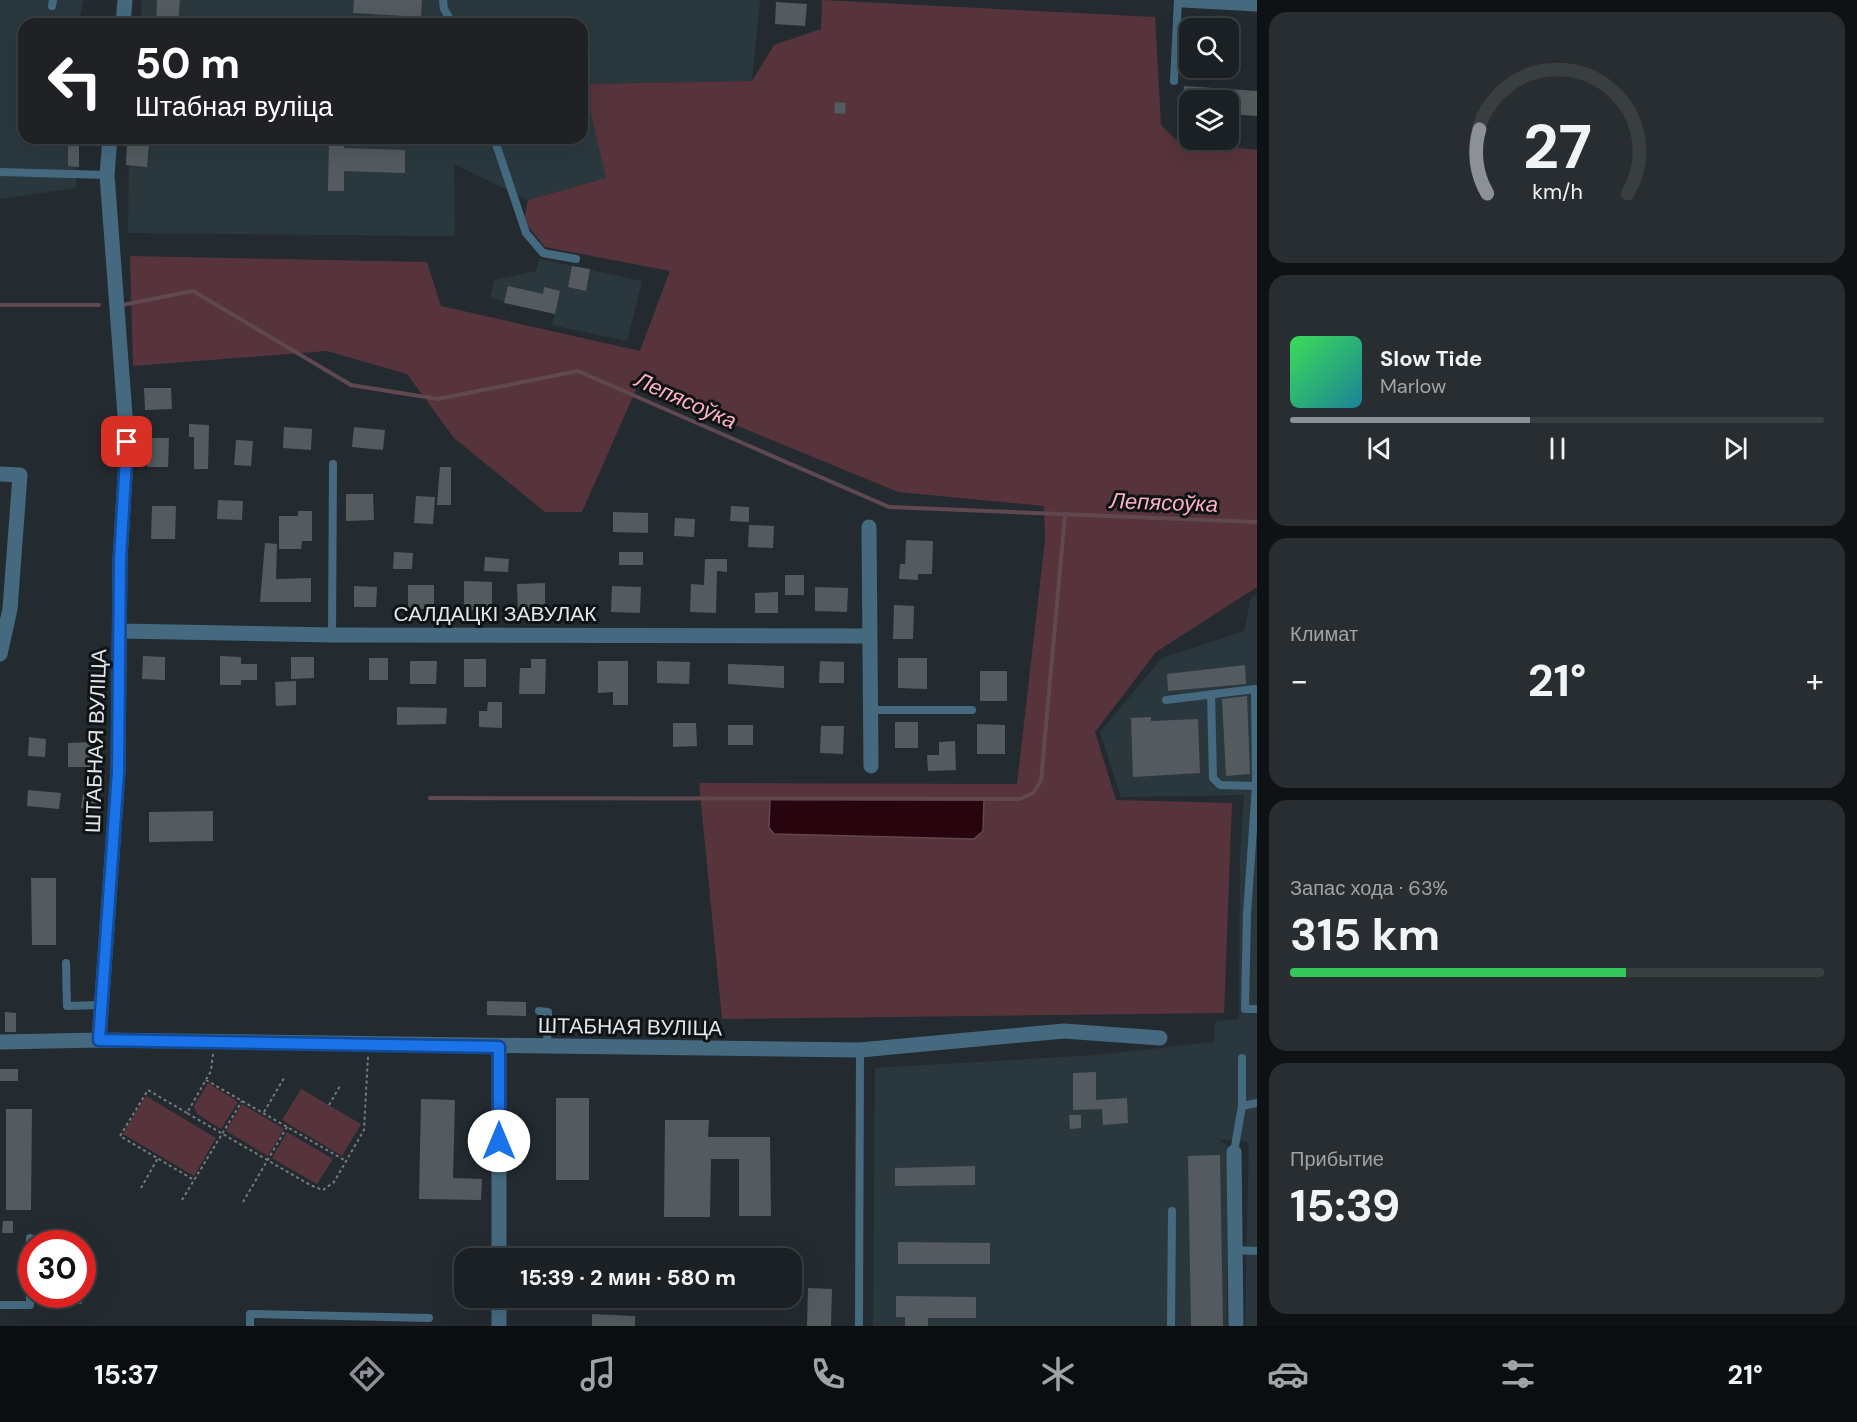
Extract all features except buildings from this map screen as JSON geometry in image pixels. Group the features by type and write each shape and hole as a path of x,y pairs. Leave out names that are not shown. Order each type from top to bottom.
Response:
{"street":[{"path":"124,18 126,0"},
{"path":"1183,0 1257,4"},
{"name":"ШТАБНАЯ ВУЛІЦА","path":"99,1040 118,772 120,559 127,442 107,175 110,144"},
{"path":"0,474 20,475 10,609 0,654"},
{"path":"869,527 871,766"},
{"name":"САЛДАЦКІ ЗАВУЛАК","path":"120,631 332,635 870,636"},
{"name":"ШТАБНАЯ ВУЛІЦА","path":"0,1042 99,1040 860,1050 1064,1031 1160,1038"},
{"path":"499,1047 499,1248"},
{"path":"1234,1152 1236,1326"},
{"path":"499,1308 499,1326"}],"lane":[{"path":"443,0 444,9 449,18"},
{"path":"1174,81 1178,0"},
{"path":"496,144 526,233 543,253 576,259"},
{"path":"0,172 107,175"},
{"path":"332,635 333,464"},
{"path":"1166,700 1255,689 1256,786 1247,914 1245,1010 1257,1009"},
{"path":"1211,694 1213,778 1220,785 1256,786"},
{"path":"870,710 972,710"},
{"path":"66,963 66,1006 101,1005"},
{"path":"539,1011 548,1011 547,1047"},
{"path":"860,1050 860,1326"},
{"path":"1234,1152 1242,1106 1242,1058"},
{"path":"1242,1106 1257,1103"},
{"path":"1171,1326 1172,1211"},
{"path":"1235,1250 1257,1251"},
{"path":"0,1305 18,1305"},
{"path":"250,1326 250,1314 429,1317"}],"path":[{"path":"187,1113 211,1071 214,1042"},
{"path":"194,1180 120,1136 148,1089 316,1189 323,1190 334,1182 364,1130 368,1045"},
{"path":"263,1113 284,1078"},
{"path":"206,1080 346,1161"},
{"path":"329,1105 340,1086"},
{"path":"182,1200 242,1101"},
{"path":"243,1202 287,1127"},
{"path":"141,1188 158,1158"}],"shaded area":[{"path":"0,0 83,0 80,18 18,18 18,144 79,144 76,188 0,199"},
{"path":"142,0 760,0 752,81 588,84 588,18 140,18"},
{"path":"822,0 1155,17 1161,125 1179,140 1179,150 1239,150 1239,148 1257,150 1257,587 1156,652 1095,732 1116,800 1232,803 1224,1013 722,1019 699,783 1017,784 1045,540 1044,506 898,492 638,385 582,512 545,512 454,438 407,374 327,351 133,366 130,256 427,262 441,306 640,351 670,271 545,247 524,221 528,200 606,178 588,101 588,84 752,81 774,45 821,29"},
{"path":"588,97 606,178 528,200 454,164 455,236 128,233 129,166 126,165 128,144 588,144"},
{"path":"540,259 642,281 627,341 552,325 555,314 490,298 494,280 536,271"},
{"path":"1257,594 1257,1326 1245,1326 1249,1142 1217,1139 1227,1145 1227,1326 873,1326 875,1068 1097,1055 1214,1042 1215,1022 1239,1019 1240,858 1244,795 1121,797 1100,732 1162,658 1244,631 1251,598"},
{"path":"770,799 984,799 983,831 974,839 774,834 769,828"},
{"path":"208,1083 238,1102 221,1129 197,1114 194,1106"},
{"path":"301,1089 361,1124 342,1156 282,1120"},
{"path":"146,1096 216,1138 194,1176 123,1134"},
{"path":"242,1104 284,1129 268,1156 226,1131"},
{"path":"287,1132 333,1159 317,1184 272,1158"}],"waterway":[{"name":"Лепясоўка","path":"122,305 193,291 351,385 438,399 578,371 889,507 1257,522"},
{"name":"Лепясоўка","path":"0,305 99,305"},
{"path":"430,798 1020,799 1033,793 1041,781 1065,514"}],"route":[{"path":"127,442 120,559 118,772 99,1040 499,1047 499,1141"}]}
